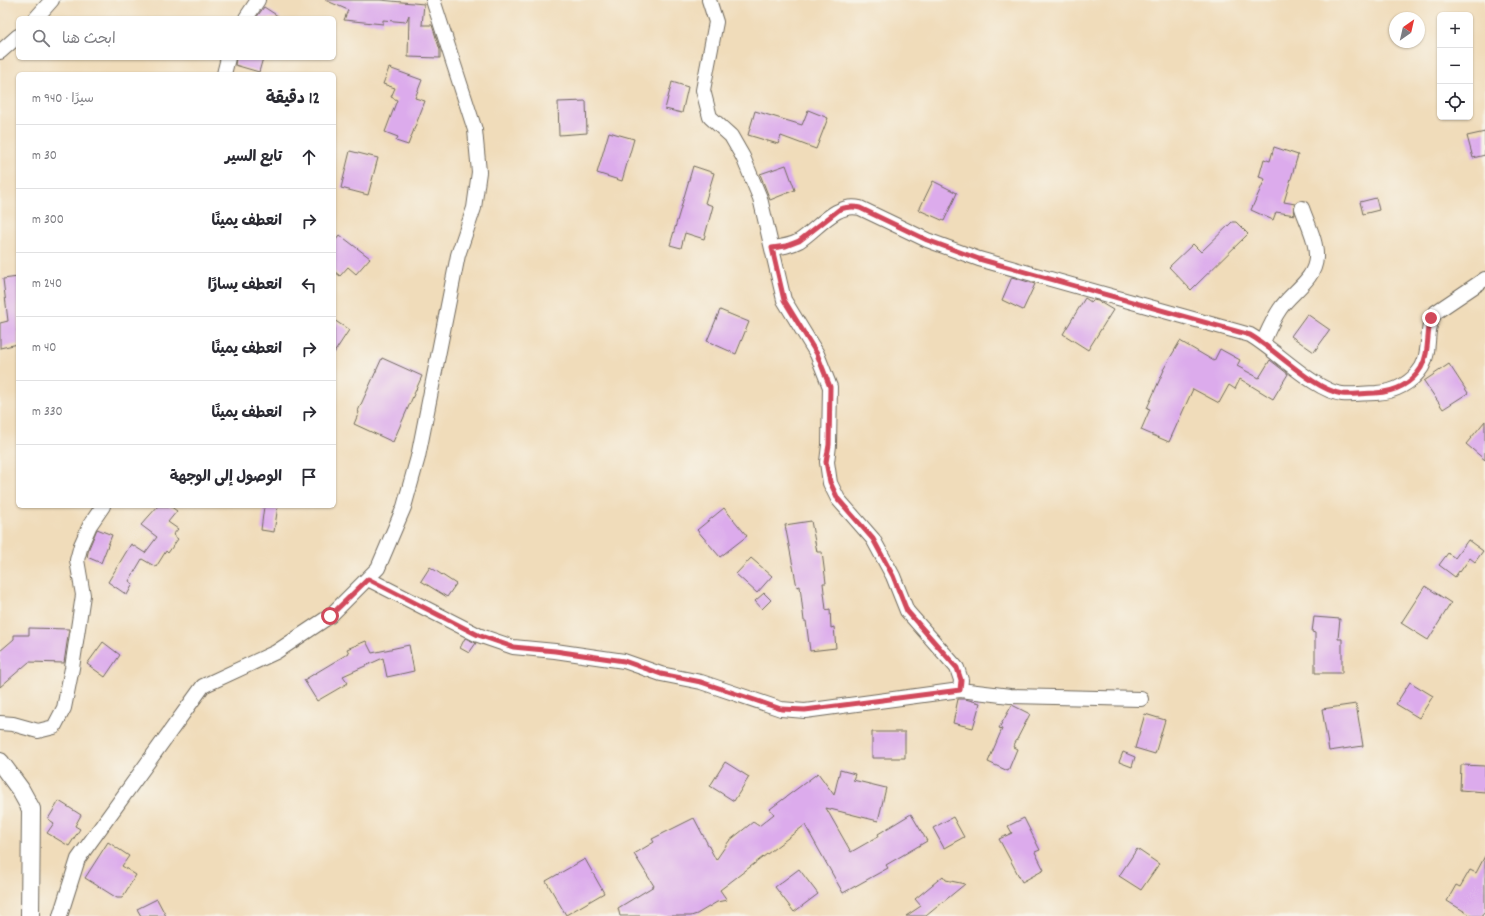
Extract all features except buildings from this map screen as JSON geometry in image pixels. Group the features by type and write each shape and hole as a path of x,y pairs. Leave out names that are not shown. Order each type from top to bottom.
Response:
{"street":[{"path":"38,16 52,0"},
{"path":"247,16 258,0"},
{"path":"60,916 78,858 203,686 276,652 330,616 378,568 404,507 418,457 458,256 474,208 479,172 475,130 433,0"},
{"path":"709,0 716,22 703,90 710,117 732,136 743,158 760,198 784,300 817,354 830,387 829,445 826,462 830,482 838,499 873,539 893,576 907,611 957,668 961,680 960,690"},
{"path":"0,52 16,38"},
{"path":"224,72 228,60"},
{"path":"772,248 786,246 799,241 840,209 852,206 860,208 927,240 972,257 1250,335 1263,342 1315,383 1332,392 1342,394 1389,391 1408,383 1416,376 1426,357 1431,318 1436,312 1485,279"},
{"path":"1263,342 1279,310 1289,297 1306,281 1314,269 1316,258 1315,246 1302,208"},
{"path":"0,723 13,724 38,731 54,727 64,708 72,668 83,595 78,560 81,545 90,525 102,508"},
{"path":"368,579 478,635 513,647 555,651 624,661 661,674 701,682 781,709 805,710 960,690 1010,696 1141,699"},
{"path":"0,762 20,790 31,809 30,916"}],"route":[{"path":"330,616 368,579 478,635 513,647 555,651 624,661 661,674 701,682 781,709 805,710 960,690 961,680 957,668 907,611 893,576 873,539 838,499 830,482 826,462 829,445 830,387 817,354 784,300 772,248 786,246 799,241 840,209 845,207 852,206 860,208 927,240 979,259 1250,335 1263,342 1315,383 1332,392 1342,394 1379,393 1399,388 1408,383 1416,376 1426,357 1431,318"}]}
